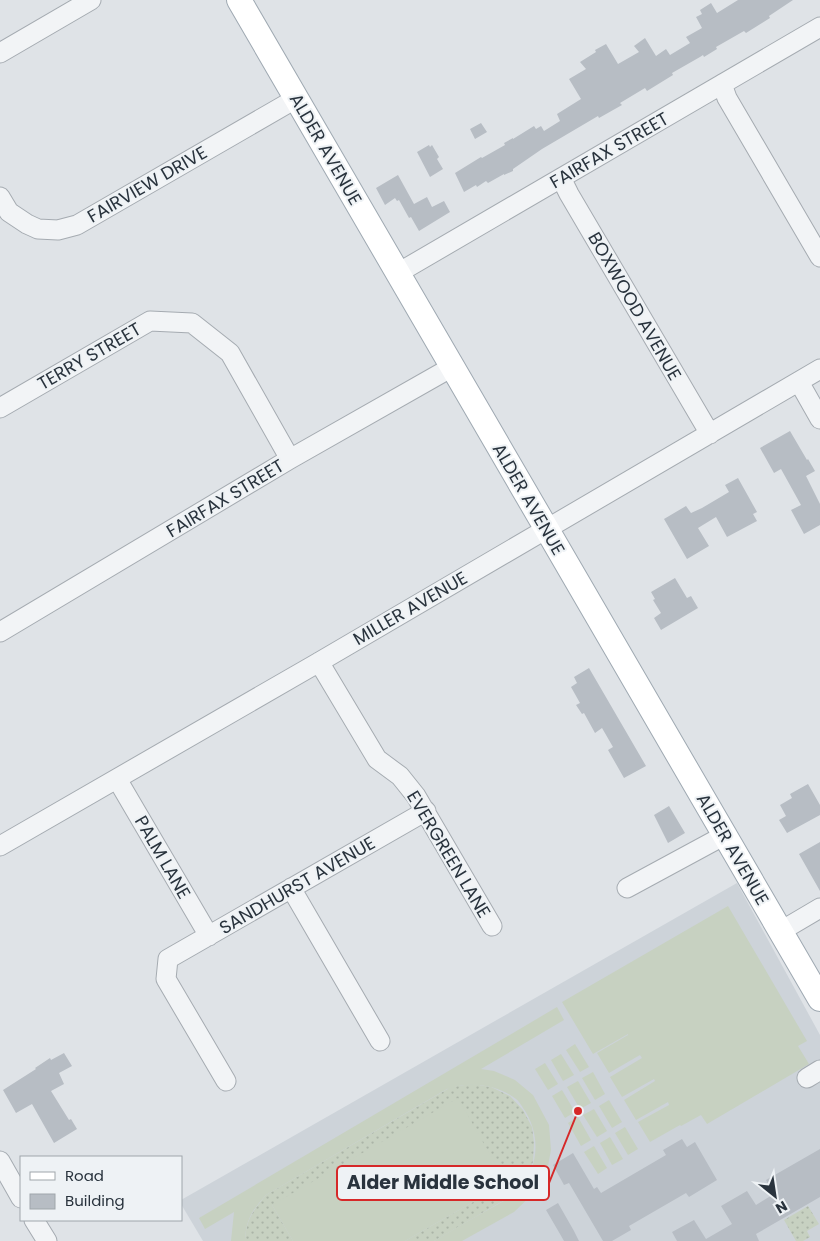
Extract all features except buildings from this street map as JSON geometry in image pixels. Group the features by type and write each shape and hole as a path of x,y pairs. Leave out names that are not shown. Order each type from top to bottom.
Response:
{"main road":[{"name":"ALDER AVENUE","path":"239,0 820,999"}],"street":[{"path":"0,53 91,0"},
{"name":"FAIRFAX STREET","path":"398,273 820,27"},
{"path":"722,84 727,98 820,257"},
{"name":"FAIRVIEW DRIVE","path":"0,197 9,212 38,229 58,230 77,225 296,98"},
{"name":"BOXWOOD AVENUE","path":"561,178 710,434"},
{"name":"TERRY STREET","path":"0,408 150,321 192,323 230,353 290,459"},
{"name":"FAIRFAX STREET","path":"0,632 290,459 452,367"},
{"name":"MILLER AVENUE","path":"0,846 820,369"},
{"path":"799,382 820,419"},
{"name":"EVERGREEN LANE","path":"319,662 377,759 400,776 426,811 492,926"},
{"name":"PALM LANE","path":"117,779 209,936"},
{"name":"SANDHURST AVENUE","path":"226,1081 166,979 168,959 426,811"},
{"path":"627,888 725,835"},
{"path":"291,888 380,1041"},
{"path":"781,931 820,908"},
{"path":"0,1161 5,1183 20,1197"},
{"path":"35,1221 47,1241"}],"shaded area":[{"path":"737,883 820,1035 820,1241 203,1241 182,1206 182,1199"}],"green space":[{"path":"728,906 807,1041 798,1046 809,1064 707,1124 701,1115 650,1142 638,1122 669,1105 668,1102 636,1120 624,1100 655,1081 654,1079 622,1097 610,1077 642,1058 640,1055 609,1073 597,1053 628,1034 593,1054 562,1002"},
{"path":"557,1007 564,1020 481,1069 494,1071 515,1080 533,1095 549,1125 551,1150 547,1171 538,1189 514,1212 462,1241 434,1241 516,1192 529,1174 535,1155 536,1145 532,1126 518,1101 508,1094 491,1087 465,1085 447,1089 266,1195 251,1216 245,1241 231,1241 234,1212 205,1229 199,1218"},
{"path":"575,1044 589,1067 580,1072 566,1050"},
{"path":"561,1054 574,1075 563,1081 551,1060"},
{"path":"545,1063 558,1084 548,1090 535,1069"},
{"path":"593,1072 605,1094 595,1100 582,1078"},
{"path":"578,1081 591,1103 580,1109 567,1087"},
{"path":"472,1084 491,1087 510,1096 523,1110 532,1127 534,1143 533,1162 524,1181 513,1195 434,1241 405,1241 506,1183 272,1205 293,1241 245,1241 251,1216 266,1195 451,1087"},
{"path":"562,1090 575,1112 565,1118 552,1096"},
{"path":"458,1098 506,1183 405,1241 293,1241 272,1205"},
{"path":"609,1100 622,1122 612,1128 599,1106"},
{"path":"594,1109 607,1131 597,1137 583,1115"},
{"path":"578,1117 591,1140 581,1146 568,1123"},
{"path":"625,1127 638,1149 628,1155 615,1133"},
{"path":"610,1137 623,1159 612,1165 600,1143"},
{"path":"594,1146 607,1168 598,1174 584,1152"},
{"path":"808,1206 819,1224 807,1231 810,1237 803,1241 796,1241 784,1220"}],"place":[{"name":"Alder Middle School","path":"578,1111"}]}
